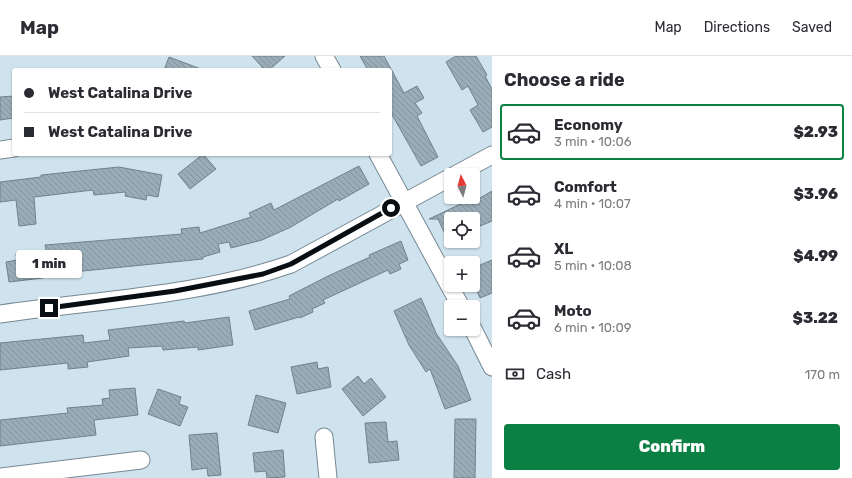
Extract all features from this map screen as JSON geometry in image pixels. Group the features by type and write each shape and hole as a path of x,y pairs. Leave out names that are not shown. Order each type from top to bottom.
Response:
{"street":[{"path":"324,56 331,68"},
{"path":"0,150 12,148"},
{"path":"467,168 492,155"},
{"path":"379,156 457,300"},
{"path":"0,314 175,291 263,274 291,264 404,201 444,181"},
{"path":"482,334 492,366"},
{"path":"324,437 328,478"},
{"path":"0,477 141,460"}],"building":[{"path":"252,56 285,56 271,68 263,68"},
{"path":"360,56 384,56 390,68 367,68"},
{"path":"456,56 476,56 487,75 485,76 492,89 492,127 483,132 470,110 478,105 468,86 462,90 446,62"},
{"path":"169,57 198,68 165,68"},
{"path":"392,71 404,93 417,86 424,98 415,103 422,113 417,116 438,157 421,166 392,115"},
{"path":"12,96 12,118 0,120 0,97"},
{"path":"200,156 205,156 216,169 190,189 178,174"},
{"path":"359,166 369,184 339,201 338,199 291,227 262,240 231,248 229,242 218,244 220,252 203,257 203,259 43,275 43,278 9,282 6,262 17,260 16,254 46,251 45,245 182,234 181,229 199,227 200,233 251,217 249,213 271,203 274,210"},
{"path":"119,167 162,175 158,197 147,195 146,200 125,196 126,192 94,195 93,190 34,197 36,224 19,226 16,200 0,202 0,182 41,177 41,175"},
{"path":"492,191 492,221 480,226 480,212 444,212 444,232 438,219 429,219 460,204 480,204 480,198"},
{"path":"401,241 408,260 399,264 401,269 390,274 388,270 323,300 325,303 312,309 313,312 300,318 299,317 255,330 249,311 290,299 289,296 370,257 369,255"},
{"path":"492,260 492,293 480,298 477,292 480,292 480,265"},
{"path":"421,298 436,333 458,366 471,400 445,409 430,369 426,372 409,345 394,311"},
{"path":"229,317 233,345 198,350 198,347 163,350 162,346 128,348 129,356 87,362 88,367 68,369 68,363 0,370 0,343 83,335 84,343 110,340 108,330 184,321 185,323"},
{"path":"317,362 318,369 328,367 331,387 297,394 291,367"},
{"path":"358,376 364,384 371,378 386,397 363,416 342,389"},
{"path":"135,388 138,415 94,420 96,435 0,446 0,420 68,413 67,408 103,405 102,399 110,398 109,390"},
{"path":"158,389 181,397 179,404 188,407 180,426 148,414"},
{"path":"256,395 286,403 278,433 248,425"},
{"path":"455,419 476,419 475,478 454,478"},
{"path":"386,422 388,442 397,441 399,460 369,463 365,423"},
{"path":"217,433 221,475 208,476 207,468 192,470 189,435"},
{"path":"283,450 285,477 267,478 266,471 255,472 253,453"}],"route":[{"path":"49,308 175,291 263,274 291,264 391,208"}]}
